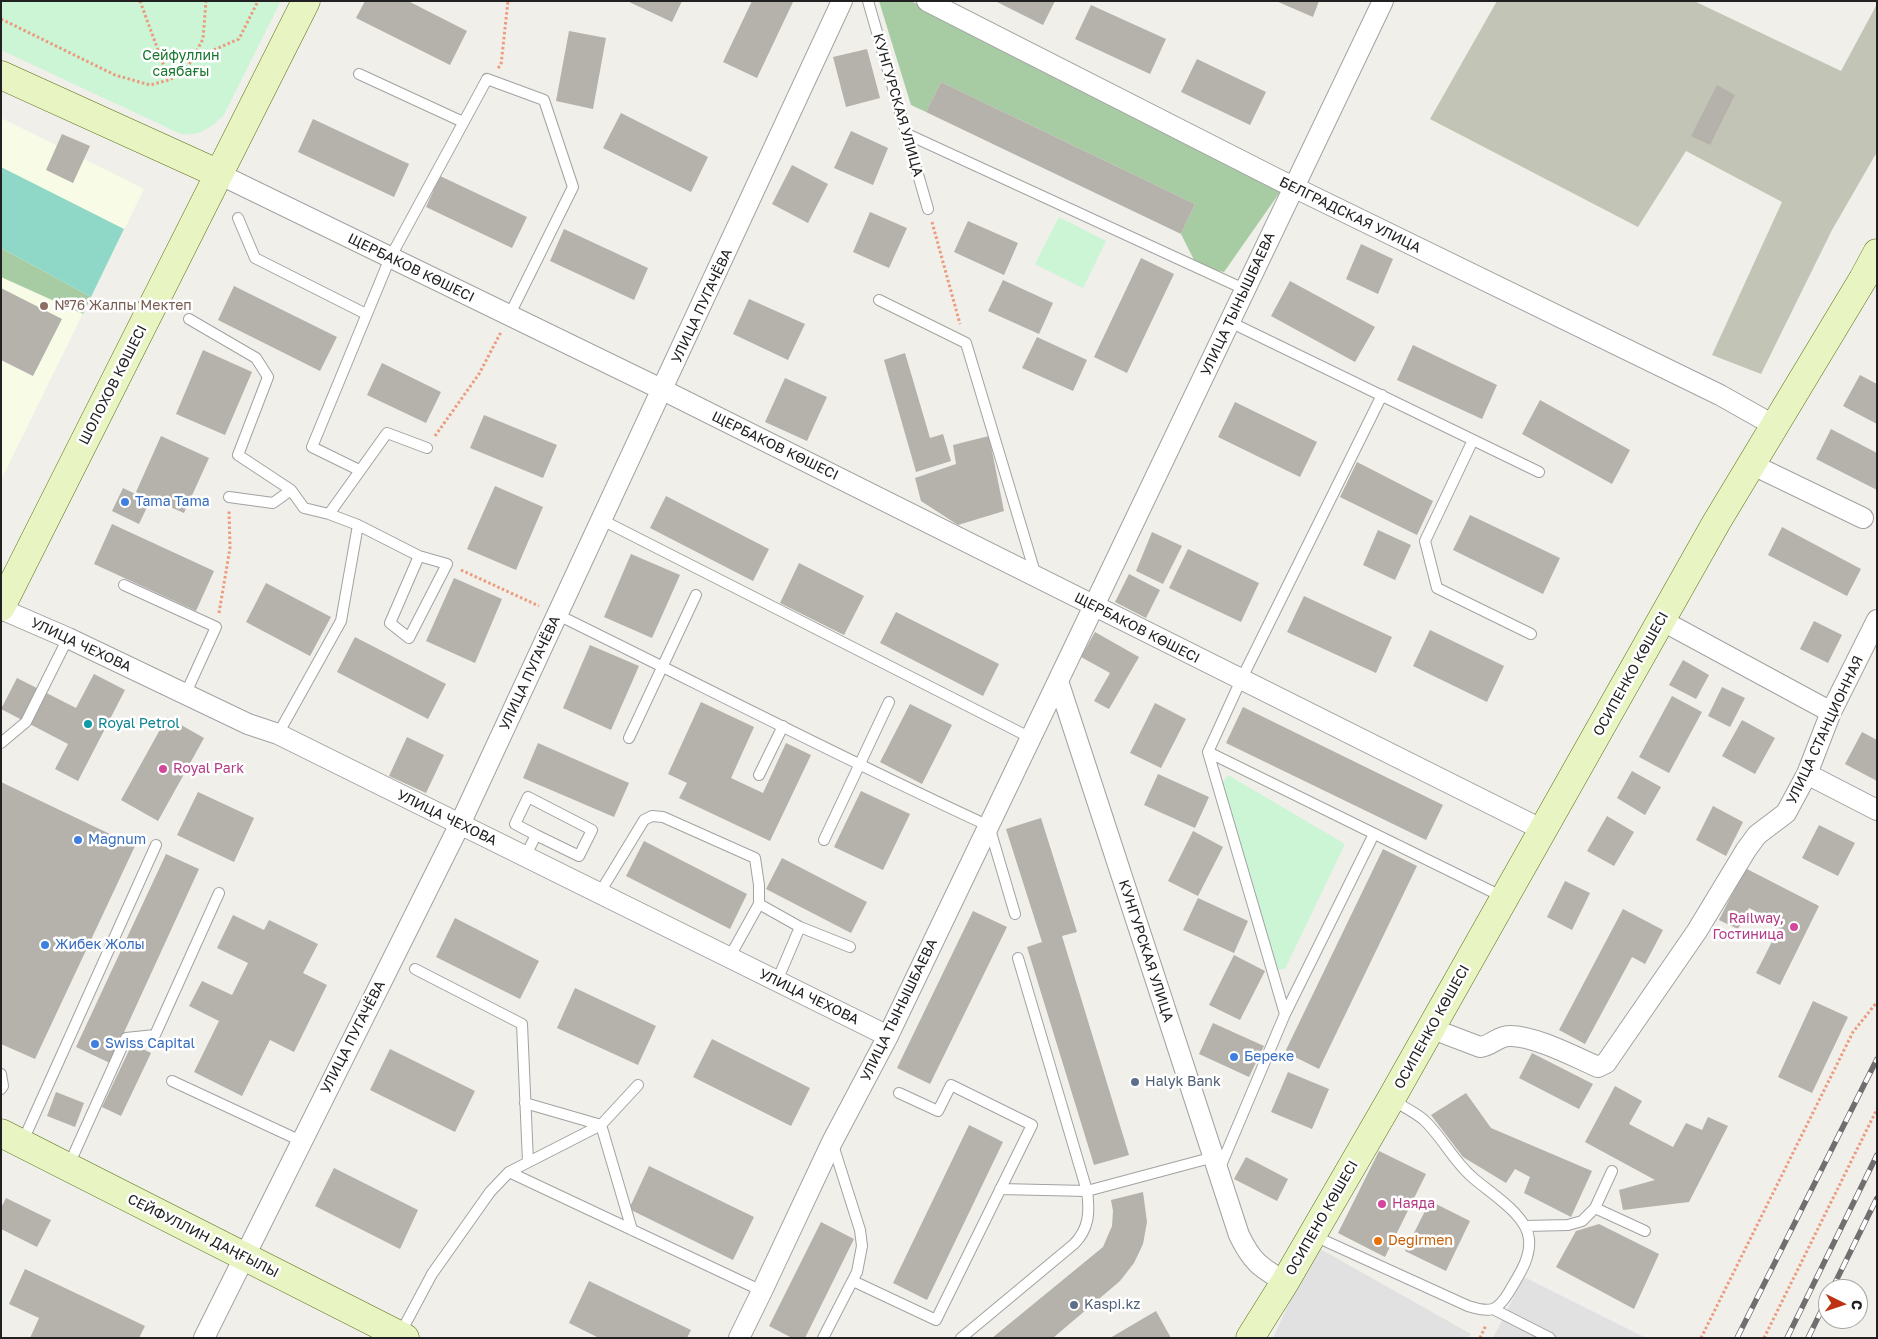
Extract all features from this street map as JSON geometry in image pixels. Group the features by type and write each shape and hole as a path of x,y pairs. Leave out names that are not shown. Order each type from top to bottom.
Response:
{"main road":[{"name":"ШОЛОХОВ КӨШЕСІ","path":"1,608 306,1"},
{"name":"ЩЕРБАКОВ КӨШЕСІ","path":"1,75 219,174"},
{"name":"ОСИПЕНКО КӨШЕСІ","path":"1391,1099 1716,523 1877,253"},
{"name":"ОСИПЕНО КӨШЕСІ","path":"1250,1337 1285,1282 1391,1099"},
{"name":"СЕЙФУЛЛИН ДАҢҒЫЛЫ","path":"12,1139 402,1336"}],"street":[{"name":"УЛИЦА ПУГАЧЁВА","path":"204,1338 460,824 842,1"},
{"name":"БЕЛГРАДСКАЯ УЛИЦА","path":"926,1 1294,187 1720,395 1775,426"},
{"name":"УЛИЦА ТЫНЫШБАЕВА","path":"1094,607 1382,1"},
{"name":"ЩЕРБАКОВ КӨШЕСІ","path":"219,174 663,390 1543,830"},
{"path":"1751,464 1863,518"},
{"path":"1058,681 1094,607"},
{"name":"УЛИЦА ЧЕХОВА","path":"1,608 248,724 278,734 888,1036"},
{"path":"1661,620 1831,712"},
{"name":"УЛИЦА СТАНЦИОННАЯ","path":"1430,1028 1480,1047 1503,1037 1511,1036 1538,1042 1598,1067 1606,1064 1697,930 1746,850 1757,835 1786,813 1807,774 1831,712 1877,620"},
{"name":"УЛИЦА ТЫНЫШБАЕВА","path":"744,1336 762,1291 832,1142 888,1036 1058,681"},
{"name":"КУНГУРСКАЯ УЛИЦА","path":"1058,681 1239,1235 1248,1253 1262,1268 1285,1282"},
{"path":"1807,774 1877,810"}],"lane":[{"name":"КУНГУРСКАЯ УЛИЦА","path":"868,1 928,209"},
{"path":"359,74 464,122"},
{"path":"359,470 312,447 390,258 487,79 544,100 573,187 509,316"},
{"path":"907,134 1244,289"},
{"path":"238,218 255,258 366,314"},
{"path":"879,300 966,342 1036,577"},
{"path":"188,319 256,358 268,377 238,455 291,490 304,508 329,514 419,556 447,564 410,638 390,623 419,556"},
{"path":"1230,322 1539,472"},
{"path":"1285,1014 1208,752 1241,680 1382,395"},
{"path":"329,514 387,433 427,448"},
{"path":"1474,440 1425,541 1437,588 1531,634"},
{"path":"229,497 273,503 291,490"},
{"path":"602,520 1031,738"},
{"path":"278,734 341,621 358,526"},
{"path":"124,585 216,627 185,695"},
{"path":"630,738 696,595"},
{"path":"558,615 859,766 989,826 1015,914"},
{"path":"1,743 26,722 68,638"},
{"path":"824,840 890,702"},
{"path":"759,775 782,726"},
{"path":"1208,752 1504,898"},
{"path":"528,797 592,830 579,856 536,834 515,824 528,797"},
{"path":"599,894 640,824 647,817 657,816 755,858 759,885 759,904 730,958"},
{"path":"525,857 536,834"},
{"path":"1000,1190 1087,1191 1216,1164 1285,1014 1374,834"},
{"path":"12,1139 156,845"},
{"path":"68,1168 126,1038 155,1034 219,893"},
{"path":"759,904 800,927 850,947"},
{"path":"777,981 800,927"},
{"path":"961,1338 1080,1238 1088,1217 1087,1191 1018,958"},
{"path":"415,969 522,1024 528,1162"},
{"path":"1,1074 3,1086 1,1090"},
{"path":"172,1081 301,1141"},
{"path":"402,1336 432,1274 490,1192 509,1172 601,1124 638,1085"},
{"path":"853,1281 936,1320 1032,1125 951,1085 938,1111 899,1093"},
{"path":"1312,1235 1468,1306 1483,1311 1493,1309 1502,1304 1528,1257 1529,1239 1525,1226 1515,1213 1469,1175 1424,1120 1391,1099"},
{"path":"526,1103 601,1124"},
{"path":"601,1124 632,1230"},
{"path":"823,1338 853,1281 862,1246 860,1230 832,1142"},
{"path":"1525,1226 1568,1225 1582,1221 1595,1208 1612,1170"},
{"path":"509,1172 762,1291"},
{"path":"1595,1208 1645,1231"},
{"path":"1493,1309 1550,1338"}],"path":[{"path":"140,1 169,80"},
{"path":"1,19 115,75 150,85 169,80 185,72 203,39 206,1"},
{"path":"191,60 239,39 258,1"},
{"path":"487,79 501,65 508,1"},
{"path":"928,209 966,342"},
{"path":"427,448 479,374 509,316"},
{"path":"216,627 230,548 229,497"},
{"path":"447,564 558,615"},
{"path":"1701,1338 1853,1032 1877,1002"},
{"path":"1764,1338 1877,1109"}],"shaded area":[{"path":"1497,1 1694,1 1841,71 1877,4 1877,152 1832,230 1761,374 1712,355 1782,202 1686,151 1638,227 1430,119"},
{"name":"№76 Жалпы Мектеп","path":"1,118 144,189 1,480"},
{"path":"1,167 124,229 91,297 1,248"},
{"path":"1315,1246 1471,1334 1468,1338 1273,1338"},
{"path":"1524,1277 1646,1338 1493,1338"}],"green space":[{"name":"Сейфуллин саябағы","path":"1,1 281,1 224,115 205,130 194,134 181,134 1,50"},
{"path":"879,1 911,1 1280,192 1224,272 1197,266 1181,234 1195,204 941,82 926,112 911,105"},
{"path":"1059,217 1106,241 1083,288 1035,264"},
{"path":"1,248 91,297 83,314 1,277"},
{"path":"1228,775 1345,844 1285,969 1272,970 1219,788"}],"building":[{"path":"365,1 408,1 467,31 450,65 356,18"},
{"path":"627,1 682,1 672,22"},
{"path":"752,1 793,2 757,78 723,62"},
{"path":"995,1 1055,1 1043,25"},
{"path":"1276,1 1319,1 1313,17"},
{"path":"1091,5 1166,39 1150,74 1075,39"},
{"path":"569,31 606,38 593,109 556,101"},
{"path":"867,49 880,98 846,107 833,57"},
{"path":"1197,59 1266,92 1250,125 1181,92"},
{"path":"941,82 1195,204 1181,234 926,112"},
{"path":"1717,85 1735,95 1710,145 1691,136"},
{"path":"621,113 708,157 691,192 603,148"},
{"path":"313,119 409,164 394,197 298,152"},
{"path":"851,131 888,148 873,185 834,168"},
{"path":"62,134 90,146 73,183 46,170"},
{"path":"792,165 828,184 808,223 772,204"},
{"path":"440,176 527,217 512,248 426,207"},
{"path":"870,212 907,228 889,268 853,252"},
{"path":"968,221 1018,243 1004,275 954,252"},
{"path":"564,229 648,268 634,300 550,261"},
{"path":"1361,244 1393,259 1378,294 1346,279"},
{"path":"1141,258 1174,274 1127,373 1094,357"},
{"path":"1003,280 1053,303 1039,334 988,311"},
{"path":"1290,281 1375,327 1355,362 1271,316"},
{"path":"234,286 337,337 320,371 218,320"},
{"path":"1,288 62,319 33,376 1,360"},
{"path":"749,299 805,324 788,360 733,334"},
{"path":"1037,337 1087,360 1073,391 1022,368"},
{"path":"1413,345 1497,385 1482,419 1397,380"},
{"path":"203,350 252,372 225,435 176,414"},
{"path":"905,353 930,438 943,434 951,461 916,472 884,360"},
{"path":"382,363 441,392 426,423 367,395"},
{"path":"1860,375 1877,384 1877,424 1843,406"},
{"path":"785,378 827,397 807,441 765,422"},
{"path":"1540,400 1630,450 1612,484 1522,434"},
{"path":"1235,402 1317,442 1300,477 1218,437"},
{"path":"484,415 557,445 543,478 470,448"},
{"path":"1831,429 1877,453 1877,490 1816,459"},
{"path":"161,436 209,458 184,513 136,492"},
{"path":"989,436 1004,511 958,525 921,501 915,478 956,464 953,445"},
{"path":"1357,462 1433,501 1417,535 1340,497"},
{"path":"495,486 543,507 516,570 467,549"},
{"path":"123,488 150,501 139,524 112,511"},
{"path":"666,496 769,549 753,581 650,528"},
{"path":"1470,515 1560,558 1543,594 1453,550"},
{"path":"112,524 214,571 196,611 94,564"},
{"path":"1782,527 1861,569 1847,596 1768,555"},
{"path":"1378,530 1411,545 1395,580 1363,565"},
{"path":"1152,532 1182,546 1163,584 1136,571"},
{"path":"1188,549 1259,583 1241,622 1169,588"},
{"path":"631,554 680,575 652,638 604,617"},
{"path":"799,563 864,596 844,635 780,603"},
{"path":"1129,574 1160,590 1146,618 1115,602"},
{"path":"454,578 502,599 475,663 426,641"},
{"path":"266,583 331,617 310,656 246,622"},
{"path":"1304,596 1392,637 1376,673 1287,632"},
{"path":"896,612 999,664 983,696 880,643"},
{"path":"1814,621 1842,635 1828,663 1800,649"},
{"path":"1430,630 1504,666 1487,702 1413,666"},
{"path":"1095,632 1139,657 1109,709 1094,701 1110,673 1081,657"},
{"path":"355,637 446,684 428,719 337,672"},
{"path":"590,645 639,666 611,730 563,708"},
{"path":"1683,660 1709,675 1696,699 1669,685"},
{"path":"94,674 125,690 78,781 55,769 68,744 1,709 17,678 76,708"},
{"path":"1722,687 1745,698 1730,727 1708,716"},
{"path":"1672,696 1702,712 1669,773 1639,757"},
{"path":"701,702 754,727 731,778 763,793 786,743 811,755 770,841 679,798 687,783 668,774"},
{"path":"1155,703 1186,719 1161,768 1130,753"},
{"path":"910,704 952,725 922,784 880,762"},
{"path":"1243,707 1443,805 1426,840 1226,743"},
{"name":"Royal Park","path":"167,717 204,738 158,821 121,800"},
{"path":"1742,720 1775,738 1755,774 1722,756"},
{"path":"1862,732 1877,740 1877,781 1845,764"},
{"path":"407,737 444,755 426,793 389,776"},
{"path":"538,743 629,783 614,817 523,778"},
{"path":"1632,771 1661,787 1645,815 1617,798"},
{"path":"1158,774 1209,797 1195,828 1144,805"},
{"name":"Жибек Жолы","path":"1,782 135,846 35,1059 1,1044"},
{"path":"861,791 910,814 883,870 834,847"},
{"path":"198,792 254,818 234,862 177,835"},
{"path":"1713,806 1743,822 1726,856 1696,840"},
{"path":"1607,816 1634,832 1614,866 1587,851"},
{"path":"1041,818 1077,932 1062,936 1129,1155 1094,1165 1027,947 1042,942 1006,829"},
{"path":"1819,825 1855,843 1838,876 1802,858"},
{"path":"1193,831 1223,847 1198,896 1168,881"},
{"path":"644,841 747,894 730,929 626,876"},
{"path":"1383,849 1417,866 1319,1069 1285,1052"},
{"path":"166,854 199,869 110,1063 76,1047"},
{"path":"782,858 867,902 851,933 766,889"},
{"name":"Railway, Гостиница","path":"1745,868 1819,906 1780,985 1756,973 1781,924 1749,908 1738,929 1719,920"},
{"path":"1565,881 1590,893 1572,930 1547,917"},
{"path":"1198,898 1248,921 1234,953 1183,930"},
{"path":"1623,909 1663,930 1645,964 1632,957 1585,1044 1559,1030"},
{"path":"973,911 1007,927 930,1084 897,1068"},
{"path":"233,915 264,930 269,920 318,944 303,973 327,985 294,1052 270,1040 242,1096 194,1072 219,1021 189,1006 202,981 232,995 248,963 217,948"},
{"path":"455,918 539,961 520,999 436,957"},
{"path":"1234,955 1265,971 1240,1020 1209,1005"},
{"path":"575,988 656,1026 638,1065 557,1028"},
{"path":"1813,1001 1848,1017 1812,1093 1778,1077"},
{"path":"1213,1023 1264,1046 1249,1077 1199,1054"},
{"path":"712,1039 810,1088 791,1126 693,1077"},
{"path":"132,1044 151,1053 121,1116 102,1107"},
{"path":"390,1049 475,1091 455,1132 370,1090"},
{"path":"1532,1053 1593,1084 1579,1109 1519,1078"},
{"path":"1288,1072 1329,1089 1312,1129 1271,1112"},
{"path":"1615,1086 1642,1101 1629,1124 1673,1147 1686,1123 1702,1130 1708,1117 1728,1126 1689,1202 1623,1210 1619,1190 1655,1180 1585,1142"},
{"path":"56,1092 84,1103 75,1127 47,1116"},
{"path":"1466,1093 1491,1128 1592,1171 1571,1217 1524,1193 1530,1177 1515,1169 1506,1183 1463,1157 1431,1115"},
{"path":"969,1125 1003,1142 927,1300 893,1283"},
{"name":"Наяда","path":"1379,1151 1426,1174 1385,1257 1338,1233"},
{"path":"1246,1157 1288,1179 1277,1201 1234,1179"},
{"path":"649,1166 754,1217 733,1260 629,1209"},
{"path":"334,1168 418,1210 400,1249 315,1206"},
{"path":"1143,1192 1147,1222 1143,1244 1134,1263 1120,1281 1053,1338 992,1338 1103,1247 1112,1226 1113,1211 1111,1200"},
{"path":"6,1198 51,1220 37,1247 1,1229 1,1208"},
{"path":"1430,1201 1470,1221 1446,1271 1405,1251"},
{"path":"821,1222 854,1239 805,1338 792,1338 769,1326"},
{"path":"1599,1224 1659,1254 1634,1309 1556,1267 1576,1231"},
{"path":"25,1269 145,1326 139,1338 30,1338 39,1318 9,1304"},
{"path":"589,1281 691,1330 687,1338 599,1338 569,1323"},
{"path":"1156,1311 1171,1338 1110,1338"}],"railway":[{"path":"1737,1338 1877,1059"},
{"path":"1787,1338 1877,1155"},
{"path":"1837,1279 1877,1198"},
{"path":"1808,1338 1818,1318"}],"place":[{"name":"№76 Жалпы Мектеп","path":"44,306"},
{"name":"Tama Tama","path":"125,502"},
{"name":"Royal Petrol","path":"88,724"},
{"name":"Royal Park","path":"163,769"},
{"name":"Magnum","path":"78,840"},
{"name":"Railway, Гостиница","path":"1794,927"},
{"name":"Жибек Жолы","path":"45,945"},
{"name":"Swiss Capital","path":"95,1044"},
{"name":"Береке","path":"1234,1057"},
{"name":"Halyk Bank","path":"1135,1082"},
{"name":"Наяда","path":"1382,1204"},
{"name":"Degirmen","path":"1378,1241"},
{"name":"Kaspi.kz","path":"1074,1305"}]}
